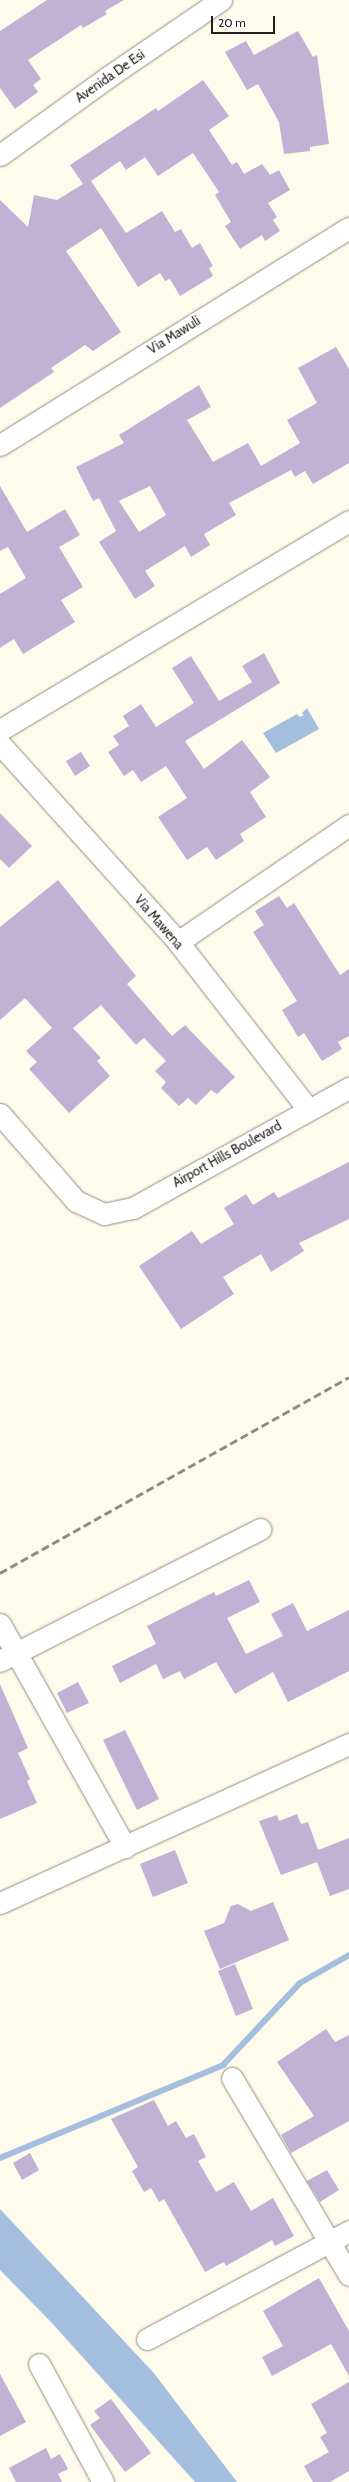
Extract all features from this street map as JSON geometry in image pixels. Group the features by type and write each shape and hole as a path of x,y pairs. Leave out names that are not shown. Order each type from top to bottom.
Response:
{"street":[{"name":"Avenida De Esi","path":"0,155 108,76 222,0"},
{"name":"Via Mawuli","path":"0,445 349,228"},
{"path":"0,730 349,521"},
{"name":"Via Mawena","path":"0,744 178,942 308,1109"},
{"path":"178,942 349,825"},
{"name":"Airport Hills Boulevard","path":"0,1114 76,1201 104,1214 133,1208 308,1109 349,1088"},
{"path":"8,1657 260,1530"},
{"path":"0,1624 8,1657 125,1847"},
{"path":"0,1903 349,1744"},
{"path":"232,2078 349,2275"},
{"path":"147,2339 349,2231"},
{"path":"39,2364 103,2482"}],"water":[{"path":"307,708 319,729 276,753 263,733 297,714 300,717 304,715 302,713"},
{"path":"0,2209 153,2372 237,2482 195,2482 51,2322 0,2270"}],"building":[{"path":"47,0 124,0 105,11 107,14 83,28 81,25 28,60 41,79 33,85 38,92 15,109 0,88 0,31"},
{"path":"298,31 313,57 317,55 329,144 310,147 310,151 284,154 279,122 258,84 247,90 225,52 246,41 254,55"},
{"path":"203,80 229,116 209,130 232,165 237,162 244,174 262,164 270,175 279,170 290,190 268,203 277,217 273,220 280,231 265,241 262,235 240,249 225,226 231,222 215,195 219,192 193,153 158,176 145,157 126,170 120,161 91,181 126,233 162,211 175,232 181,229 192,248 200,243 213,266 209,268 213,276 180,296 170,279 165,281 160,273 138,287 101,228 66,251 121,332 93,351 85,345 51,368 54,372 0,408 0,200 28,227 34,195 57,200 83,184 70,165 156,108 158,111"},
{"path":"336,347 349,369 349,463 313,484 305,471 295,477 291,470 229,503 236,515 204,534 210,545 191,557 185,546 145,571 155,586 135,599 99,542 116,531 99,498 93,501 76,467 124,443 119,435 199,385 211,407 187,420 213,462 248,443 261,466 300,443 287,420 317,403 298,368","holes":["150,486 166,515 139,532 119,501"]},
{"path":"0,486 27,532 65,509 80,535 59,547 83,587 61,600 75,622 23,654 14,639 0,648 0,594 26,578 8,547 0,551"},
{"path":"264,653 280,683 185,741 204,769 242,740 270,777 250,792 266,817 240,834 244,841 216,860 207,847 187,860 158,817 187,798 166,766 141,782 133,770 124,776 108,752 119,745 113,736 129,726 123,716 141,704 156,727 194,703 172,668 191,656 219,701 252,682 242,666"},
{"path":"81,752 90,766 75,776 66,761"},
{"path":"0,813 32,846 9,868 0,859"},
{"path":"58,880 136,976 127,984 172,1036 185,1025 235,1077 217,1094 211,1090 196,1105 188,1098 179,1106 161,1088 166,1082 155,1071 166,1061 144,1038 136,1045 101,1005 73,1028 101,1058 97,1061 110,1076 69,1113 29,1069 37,1062 26,1051 52,1028 25,998 0,1020 0,927"},
{"path":"279,896 287,908 294,903 340,975 349,969 349,1036 338,1042 342,1049 322,1061 304,1033 298,1037 282,1010 297,1001 253,932 264,925 255,911"},
{"path":"349,1162 349,1219 299,1243 304,1251 271,1272 261,1254 223,1277 234,1294 181,1329 139,1266 192,1231 201,1244 234,1224 224,1208 246,1194 253,1205 274,1192 278,1198"},
{"path":"249,1580 260,1602 227,1618 246,1654 283,1636 271,1614 293,1603 307,1631 349,1610 349,1671 288,1702 273,1672 235,1694 216,1662 184,1679 180,1671 163,1679 156,1664 120,1683 112,1666 156,1644 147,1626 214,1592 216,1596"},
{"path":"78,1682 89,1703 67,1713 57,1693"},
{"path":"0,1684 28,1748 18,1753 30,1779 27,1781 37,1803 0,1819"},
{"path":"125,1730 159,1799 137,1810 103,1740"},
{"path":"297,1814 301,1824 308,1822 318,1850 349,1838 349,1889 330,1896 317,1862 281,1875 259,1821 277,1815 279,1821"},
{"path":"175,1850 188,1883 153,1897 140,1864"},
{"path":"273,1902 289,1940 220,1969 204,1931 224,1923 231,1906 238,1904 251,1911"},
{"path":"235,1964 253,2009 236,2016 218,1971"},
{"path":"326,2029 335,2042 349,2035 349,2121 291,2153 281,2135 314,2116 277,2062"},
{"path":"154,2100 168,2126 176,2121 186,2138 194,2134 206,2157 198,2161 216,2192 234,2182 251,2211 273,2198 294,2236 275,2246 272,2240 226,2266 224,2262 205,2272 164,2199 159,2202 151,2188 144,2192 132,2171 138,2167 111,2119"},
{"path":"30,2153 39,2170 22,2180 13,2163"},
{"path":"327,2170 339,2190 320,2202 307,2181"},
{"path":"319,2278 349,2331 349,2376 331,2344 272,2376 262,2357 283,2346 263,2311"},
{"path":"0,2374 26,2422 0,2436"},
{"path":"349,2382 349,2471 330,2482 313,2482 304,2466 329,2452 320,2437 327,2433 311,2404"},
{"path":"111,2399 151,2453 125,2472 90,2425 100,2418 94,2411"},
{"path":"46,2448 51,2459 60,2454 68,2469 58,2474 62,2482 16,2482 9,2468"}],"waterway":[{"path":"0,2158 223,2065 300,1983 349,1955"}],"railway":[{"path":"0,1573 349,1377"}]}
